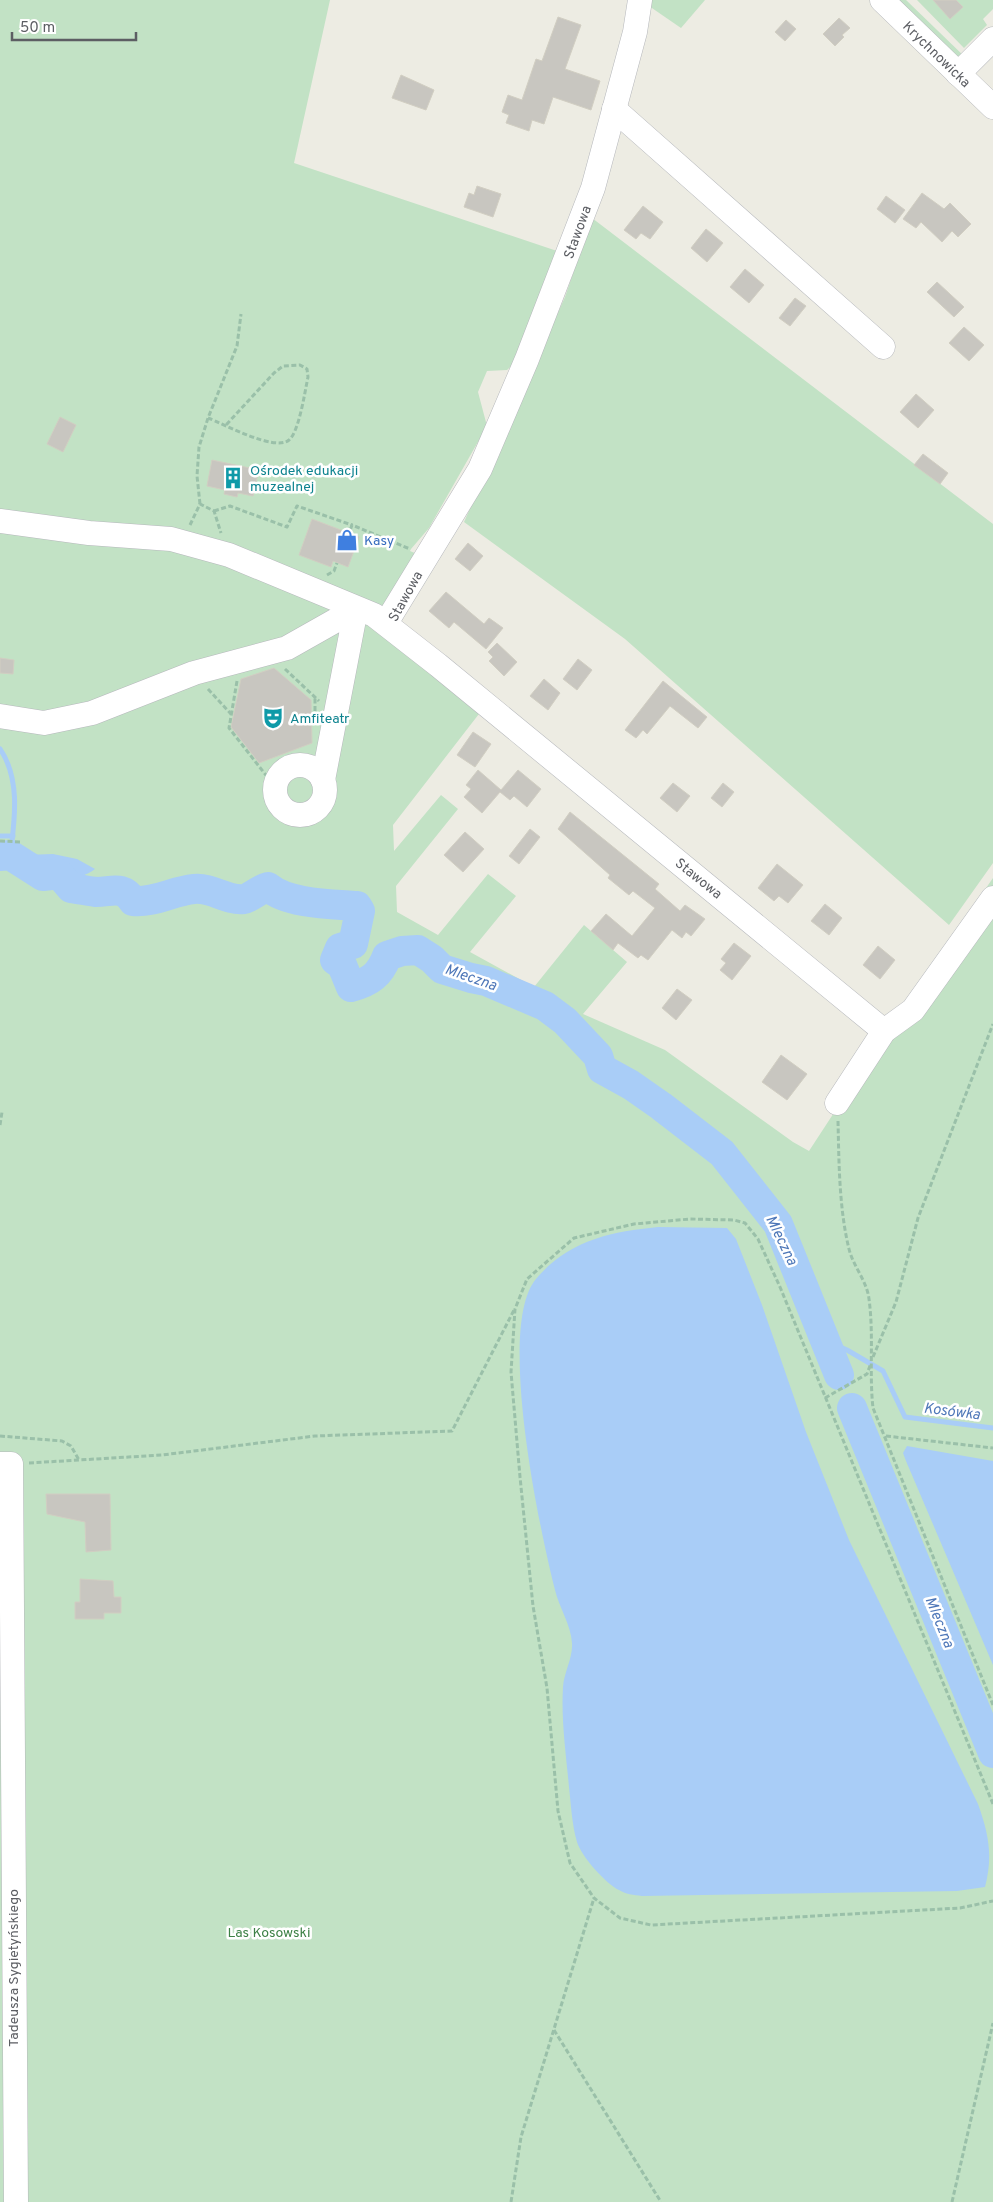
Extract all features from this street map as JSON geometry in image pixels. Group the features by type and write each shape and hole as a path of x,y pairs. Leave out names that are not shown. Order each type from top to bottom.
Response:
{"street":[{"name":"Stawowa","path":"640,0 635,32 593,188 568,256 480,469 386,623 884,1031"},
{"name":"Krychnowicka","path":"882,0 993,107"},
{"path":"958,74 993,39"},
{"path":"614,109 883,346"},
{"path":"0,521 89,533 171,539 229,555 374,616 386,623"},
{"path":"0,716 44,723 92,713 194,673 287,648 356,609"},
{"path":"323,780 314,769 299,765 284,771 279,777 276,788 277,800 288,812 304,815 318,808 323,801 325,794 323,780 356,609"},
{"path":"837,1103 884,1031 913,1010 993,898"},
{"name":"Tadeusza Sygietyńskiego","path":"5,1464 6,1971 16,2202"}],"path":[{"path":"182,542 200,504 197,476 199,447 208,418 237,346 241,314"},
{"path":"208,418 271,444 289,441 294,432 306,386 308,377 306,369 300,365 283,366 274,373 226,425"},
{"path":"200,504 214,511 230,506 287,527 297,506 352,525 415,552"},
{"path":"214,511 229,555"},
{"path":"348,536 352,525"},
{"path":"269,653 335,717"},
{"path":"241,661 229,728 276,788"},
{"path":"194,673 232,715"},
{"path":"1,841 21,842"},
{"path":"825,1398 867,1374 896,1302 918,1218 993,1024"},
{"path":"837,1103 843,1208 850,1251 869,1296 873,1358 870,1385 873,1408 886,1436 993,1705"},
{"path":"0,1125 2,1112"},
{"path":"5,1464 162,1455 315,1436 452,1431 515,1309 527,1279 574,1238 634,1224 690,1219 734,1220 745,1223 758,1239 993,1804"},
{"path":"515,1309 511,1372 519,1468 533,1606 547,1688 558,1811 570,1862 594,1898 620,1918 651,1925 960,1908 993,1901"},
{"path":"0,1436 62,1441 71,1446 80,1460"},
{"path":"886,1436 993,1448"},
{"path":"511,2202 521,2136 594,1898"},
{"path":"952,2202 993,2023"},
{"path":"554,2030 661,2202"}],"green space":[{"name":"Las Kosowski","path":"0,0 330,0 294,163 560,252 516,362 507,370 487,371 478,392 487,426 429,528 411,549 410,551 417,554 391,611 482,710 393,825 394,851 441,795 458,809 396,886 397,912 438,935 488,874 516,896 470,952 534,987 584,925 627,962 583,1014 665,1050 793,1142 809,1151 903,1007 993,878 993,2202 0,2202"},
{"path":"650,0 705,0 681,28 649,6"},
{"path":"897,0 906,0 968,60 962,61"},
{"path":"917,0 993,0 993,9 983,19 987,25 964,48"},
{"path":"592,218 993,524 993,863 949,925 625,639 464,522 565,297"}],"water":[{"path":"4,845 19,845 25,855 53,854 77,859 95,869 89,873 72,878 52,878 34,875 11,865 0,864 0,850"},
{"path":"658,1227 727,1228 736,1239 762,1305 806,1432 849,1540 978,1804 989,1845 989,1865 985,1887 957,1891 642,1896 630,1894 614,1887 595,1869 579,1848 572,1815 563,1712 564,1681 572,1643 548,1562 532,1478 520,1382 520,1339 525,1303 536,1279 562,1255 591,1240 607,1235"},
{"path":"907,1446 993,1461 993,1665 906,1461 903,1453"}],"building":[{"path":"933,0 956,0 963,7 950,19"},
{"path":"558,17 581,25 565,69 600,81 591,110 553,97 544,124 532,120 529,131 506,123 509,115 502,112 508,95 522,100 536,59 542,61"},
{"path":"839,18 850,28 842,35 844,37 835,46 823,34"},
{"path":"786,20 796,29 785,41 775,32"},
{"path":"401,75 434,90 426,110 392,98"},
{"path":"477,186 501,194 493,217 464,207 469,193 474,195"},
{"path":"922,193 944,209 950,203 971,224 958,237 952,231 942,242 921,222 916,228 903,219"},
{"path":"886,196 905,210 895,223 877,209"},
{"path":"643,206 663,222 650,239 641,233 636,239 624,230"},
{"path":"706,229 723,243 707,262 691,248"},
{"path":"745,269 764,285 749,303 730,287"},
{"path":"937,282 964,307 954,317 927,292"},
{"path":"795,298 806,306 790,326 779,318"},
{"path":"964,327 984,345 969,361 949,343"},
{"path":"916,394 934,410 918,428 900,412"},
{"path":"60,417 76,425 63,452 47,444"},
{"path":"923,454 948,473 940,484 914,465"},
{"name":"Ośrodek edukacji muzealnej","path":"212,460 259,470 253,496 238,493 237,497 224,494 225,490 207,486"},
{"path":"312,519 359,537 348,567 333,561 331,567 299,555"},
{"path":"468,543 483,556 470,571 455,559"},
{"path":"446,592 484,624 489,618 503,628 486,649 454,622 449,628 429,611"},
{"path":"497,643 517,662 504,676 489,661 493,657 488,652"},
{"path":"0,658 14,660 13,674 0,673"},
{"path":"578,659 592,670 577,690 563,679"},
{"name":"Amfiteatr","path":"274,668 311,700 312,743 259,763 231,727 241,679"},
{"path":"544,679 560,693 548,710 530,696"},
{"path":"663,681 707,717 698,728 670,706 647,734 643,730 636,738 625,730"},
{"path":"473,732 491,744 475,767 457,755"},
{"path":"478,770 501,790 518,770 541,789 527,807 514,796 510,800 500,792 482,813 464,797 471,789 466,785"},
{"path":"673,783 690,796 677,812 660,798"},
{"path":"723,783 734,792 722,807 711,798"},
{"path":"570,812 659,884 655,889 680,911 685,905 705,919 691,936 686,932 682,938 672,930 648,960 641,955 638,958 618,943 613,950 591,931 606,914 632,936 655,908 633,891 629,895 608,878 610,875 558,829"},
{"path":"530,829 540,837 519,864 509,856"},
{"path":"465,832 484,849 463,872 444,855"},
{"path":"777,864 803,885 788,903 779,896 774,901 758,888"},
{"path":"825,904 842,918 829,935 811,921"},
{"path":"734,943 751,956 732,980 720,970 726,963 721,959"},
{"path":"878,946 895,960 880,979 863,965"},
{"path":"677,989 692,1000 676,1020 662,1008"},
{"path":"781,1055 807,1074 787,1100 762,1082"},
{"path":"46,1494 110,1494 111,1550 86,1552 85,1522 47,1514"},
{"path":"80,1579 113,1581 114,1597 121,1597 121,1613 104,1613 104,1619 75,1619 75,1602 80,1602"}],"waterway":[{"path":"0,749 11,772 13,785 15,811 11,850"},
{"path":"0,836 13,836"},
{"name":"Mleczna","path":"0,856 10,855 43,876 59,874 71,888 96,892 117,890 125,893 133,901 156,899 194,889 207,890 231,898 244,899 268,887 276,893 298,900 357,906 360,911 353,944 340,948 335,960 342,965 351,987 364,983 374,977 387,956 402,951 418,950 432,959 442,969 486,981 545,1006 565,1021 598,1056 602,1069 631,1085 722,1153 778,1224 839,1375"},
{"name":"Kosówka","path":"825,1340 847,1350 883,1371 905,1417 993,1428"},
{"name":"Mleczna","path":"852,1408 993,1753"}],"place":[{"name":"Ośrodek edukacji muzealnej","path":"233,478"},
{"name":"Kasy","path":"347,540"},
{"name":"Amfiteatr","path":"273,718"}]}
